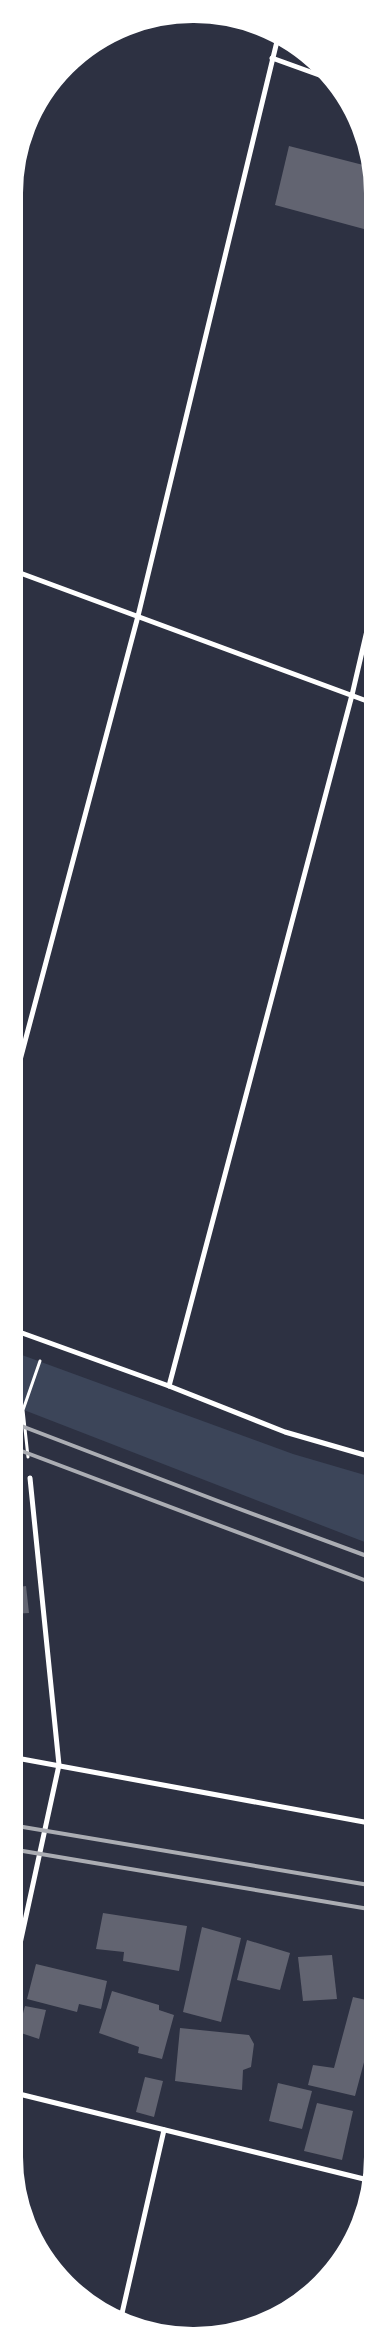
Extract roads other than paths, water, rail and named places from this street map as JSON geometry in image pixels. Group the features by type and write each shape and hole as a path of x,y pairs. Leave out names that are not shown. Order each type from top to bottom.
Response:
{"street":[{"path":"20,1064 138,616 277,42"},
{"path":"272,58 320,75"},
{"path":"20,573 367,701"},
{"path":"169,1386 352,695 367,630"},
{"path":"20,1333 169,1386 285,1432 367,1456"},
{"path":"20,1943 59,1765 30,1478"},
{"path":"20,1758 367,1823"},
{"path":"20,2094 365,2179"},
{"path":"122,2314 164,2130"}],"railway":[{"path":"20,1425 367,1556"},
{"path":"20,1450 367,1581"},
{"path":"20,1827 367,1885"},
{"path":"20,1851 367,1909"}]}
